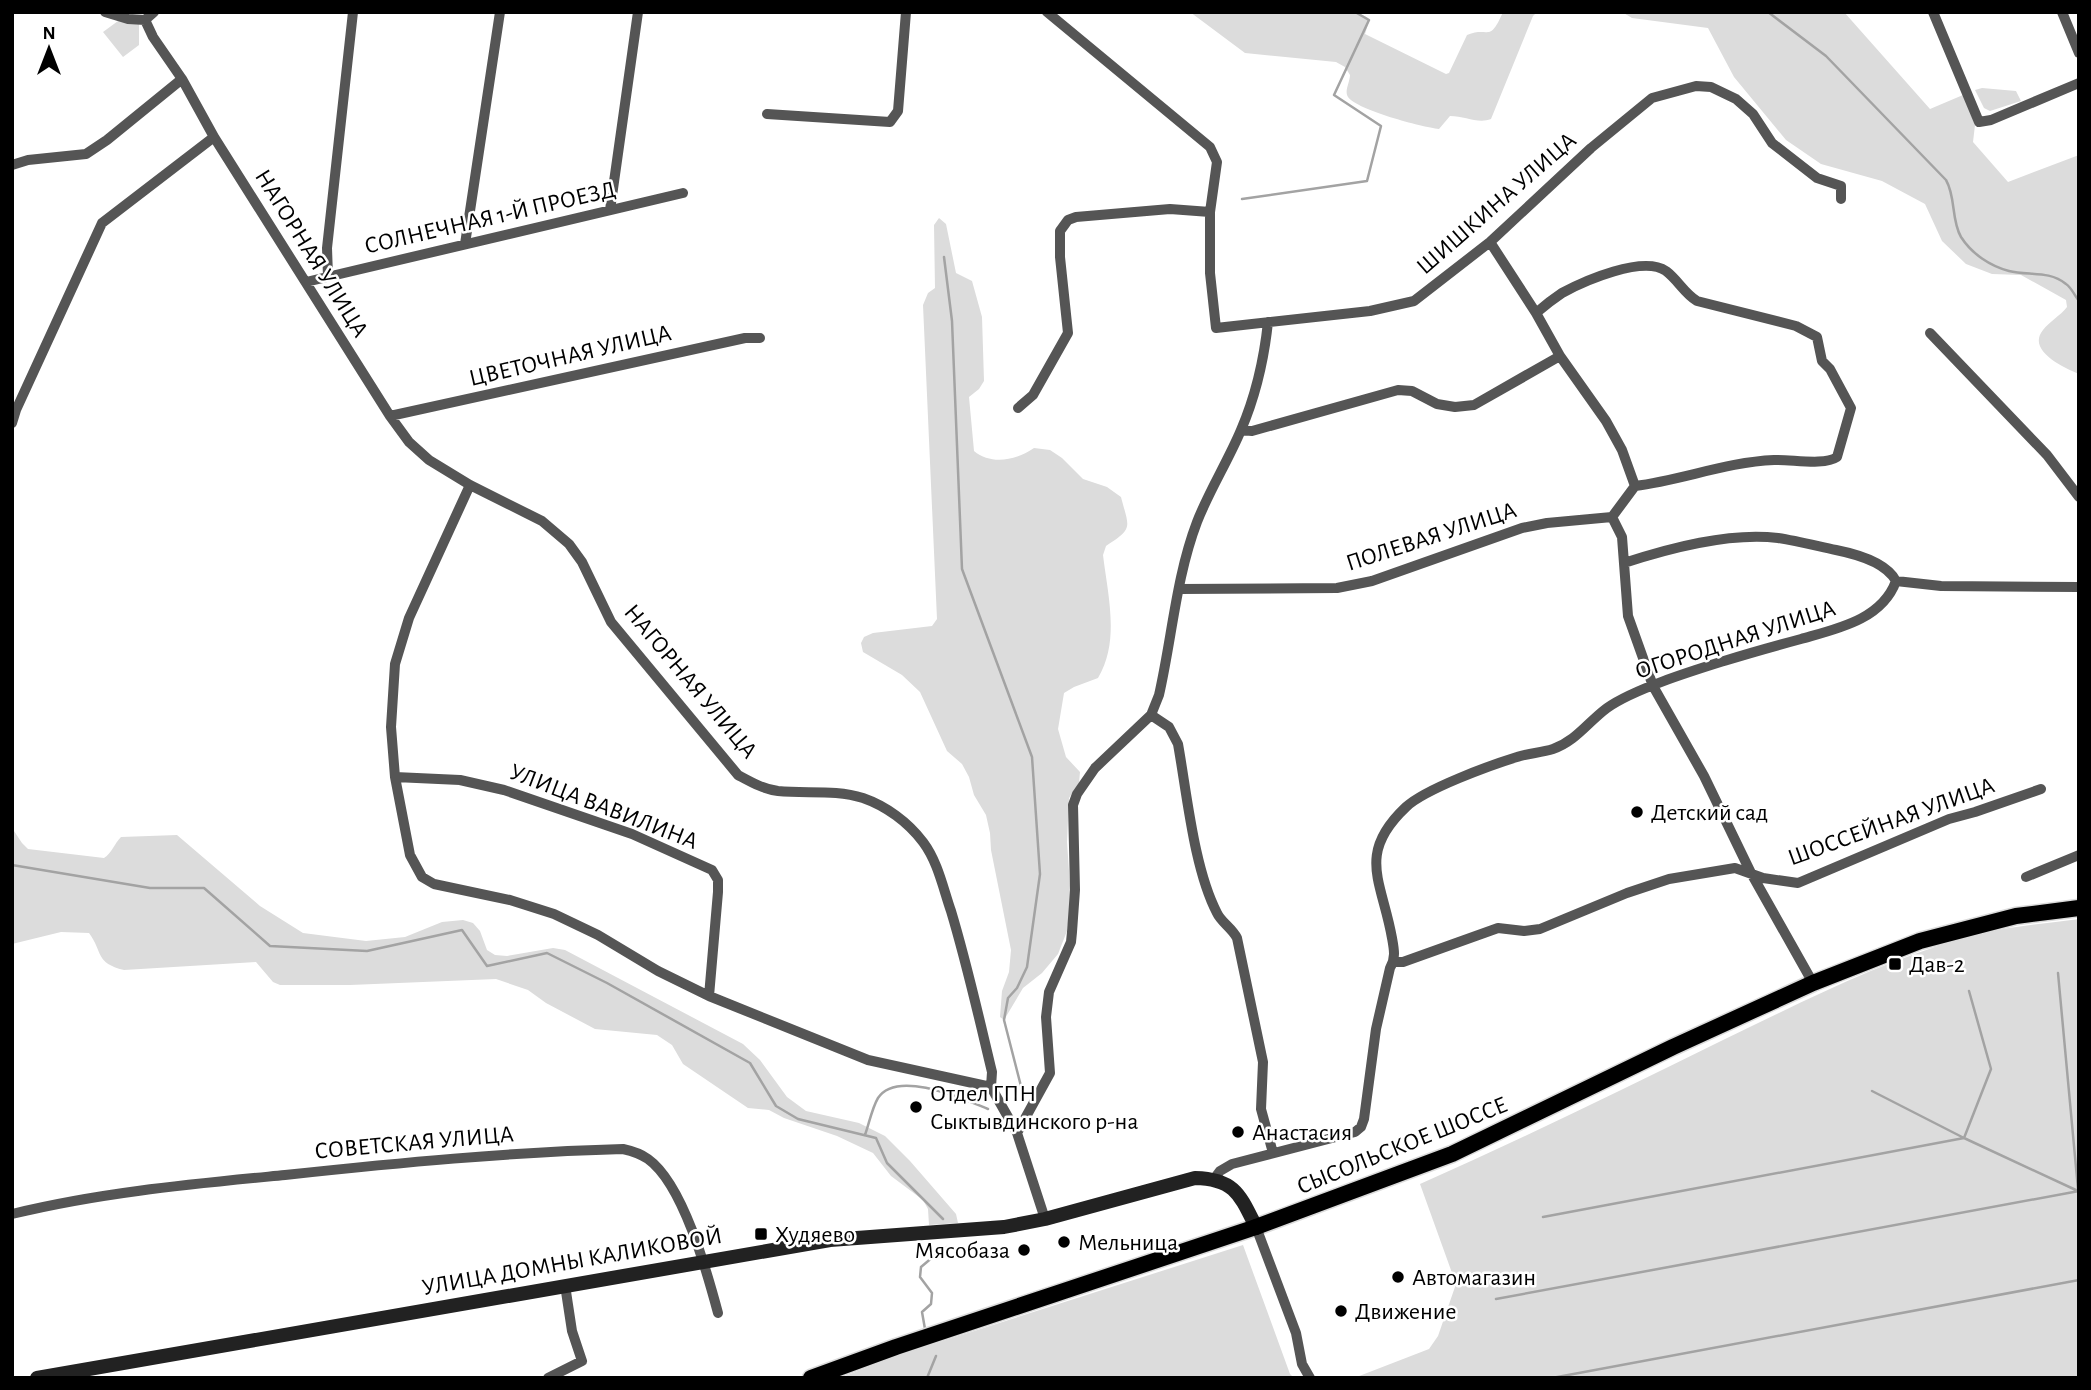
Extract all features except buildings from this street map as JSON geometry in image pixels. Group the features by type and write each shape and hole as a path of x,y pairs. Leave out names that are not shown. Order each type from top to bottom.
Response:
{"main road":[{"name":"СЫСОЛЬСКОЕ ШОССЕ","path":"811,1378 1256,1227 1452,1154 1812,983 1920,941 2016,916 2079,908"},
{"name":"УЛИЦА ДОМНЫ КАЛИКОВОЙ","path":"37,1378 830,1240 968,1231 1045,1219 1195,1178 1214,1179"},
{"path":"1214,1179 1232,1186 1241,1197 1256,1227"}],"street":[{"path":"104,12 128,19 145,20 154,12"},
{"path":"328,276 327,248 353,12"},
{"path":"465,244 500,12"},
{"path":"610,210 638,12"},
{"path":"767,114 884,123 894,119 898,111 906,12"},
{"name":"ШИШКИНА УЛИЦА","path":"1047,12 1210,147 1217,162 1210,212 1210,273 1216,328 1370,311 1414,301 1490,242 1591,148 1652,98 1696,86 1711,87 1736,99 1753,114 1772,143 1817,178 1841,186 1841,199"},
{"path":"1933,12 1979,122 1991,120 2079,83"},
{"path":"2062,12 2079,53"},
{"name":"НАГОРНАЯ УЛИЦА","path":"145,20 214,137 409,442 429,460 470,485 542,521 569,544 582,562 611,622 738,775 758,786 777,791 837,793 862,798 894,814 923,842 938,869 963,952 992,1072 991,1087 1017,1133 1045,1219"},
{"path":"12,164 86,154 182,79"},
{"path":"12,423 102,223 214,137"},
{"name":"СОЛНЕЧНАЯ 1-Й ПРОЕЗД","path":"306,282 683,193"},
{"path":"1018,408 1033,395 1068,333 1060,231 1068,220 1076,217 1170,209 1210,212"},
{"path":"1490,242 1560,356 1606,421 1622,450 1635,486"},
{"path":"1536,313 1561,294 1590,280 1621,270 1649,266 1664,270 1686,295 1697,301 1796,326 1817,337 1822,361 1830,369 1852,408 1837,457 1831,461 1801,459 1743,463 1635,486 1612,517 1622,537 1628,616 1653,686 1704,776 1751,873 1812,983"},
{"path":"1017,1133 1049,1073 1046,1017 1049,992 1071,942 1072,932 1075,890 1073,805 1077,794 1095,768 1151,715 1159,695 1179,589 1198,521 1255,394 1264,358 1268,322"},
{"path":"1930,333 2047,455 2079,497"},
{"name":"ЦВЕТОЧНАЯ УЛИЦА","path":"390,416 745,338 760,338"},
{"path":"1241,430 1252,430 1398,390 1412,391 1437,404 1455,407 1474,405 1560,356"},
{"path":"470,485 409,618 395,664 391,727 395,777 410,855 422,877 434,884 510,900 554,914 709,996 868,1060 991,1087"},
{"name":"ПОЛЕВАЯ УЛИЦА","path":"1179,589 1337,589 1372,581 1522,528 1612,517"},
{"path":"1624,563 1670,548 1730,539 1775,538 1858,554 1892,574 1896,581 1941,586 2079,587"},
{"name":"ОГОРОДНАЯ УЛИЦА","path":"1214,1179 1220,1171 1233,1164 1354,1132 1361,1127 1376,1029 1395,952 1375,858 1380,842 1391,824 1408,805 1427,793 1517,757 1559,747 1579,734 1608,707 1653,686 1722,662 1844,627 1880,605 1892,591 1896,581"},
{"path":"1151,715 1169,727 1178,744 1206,885 1218,918 1225,921 1237,938 1263,1062 1261,1108 1273,1153"},
{"name":"УЛИЦА ВАВИЛИНА","path":"395,777 460,780 504,790 632,834 712,870 718,880 718,892 709,996"},
{"name":"ШОССЕЙНАЯ УЛИЦА","path":"1394,961 1403,962 1498,928 1524,931 1541,929 1627,893 1669,879 1735,868 1780,882 1798,883 1949,819 2041,789"},
{"path":"2026,877 2079,855"},
{"name":"СОВЕТСКАЯ УЛИЦА","path":"12,1214 123,1191 386,1164 623,1149 649,1160 665,1176 704,1261 718,1313"},
{"path":"1256,1227 1296,1334 1302,1364 1310,1378"},
{"path":"548,1378 582,1361 572,1331 565,1285"}],"shaded area":[{"path":"1190,12 1357,12 1368,18 1365,34 1446,74 1449,73 1467,35 1491,31 1503,12 1537,12 1491,119 1481,121 1450,116 1439,129 1390,117 1354,102 1347,95 1350,75 1345,67 1336,62 1245,53"},
{"path":"1622,12 1844,12 1930,109 1963,95 1975,125 1973,142 2008,182 2079,155 2079,374 2049,358 2039,345 2043,330 2067,307 2066,300 2021,275 1992,274 1966,264 1942,241 1925,204 1882,181 1821,164 1786,140 1734,77 1708,28 1632,18"},
{"path":"118,21 139,24 139,45 123,57 103,32"},
{"path":"1982,88 2016,91 2021,101 1990,111 1984,108 1975,90"},
{"path":"939,218 946,224 956,273 972,281 982,317 984,381 969,397 974,451 988,458 1003,460 1034,448 1050,450 1083,479 1107,487 1121,497 1127,521 1125,531 1106,546 1103,555 1111,618 1105,664 1098,678 1064,693 1058,729 1066,757 1080,772 1079,783 1069,798 1067,842 1071,900 1067,931 1058,954 1042,973 1023,988 1004,1020 1000,1017 1002,991 1009,972 1011,950 986,815 974,795 962,764 947,751 920,692 902,675 863,652 861,643 864,637 873,633 932,626 937,619 923,305 928,293 935,288 934,225"},
{"path":"12,828 28,849 104,858 121,837 177,835 260,906 303,933 366,941 405,937 442,922 463,920 473,923 480,931 487,950 495,955 507,956 553,948 565,950 743,1044 760,1060 787,1097 806,1111 859,1123 885,1136 956,1214 958,1223 929,1225 928,1209 923,1200 891,1176 873,1153 769,1110 748,1108 683,1064 672,1045 657,1035 595,1029 546,1003 528,990 496,979 280,985 273,982 256,962 124,970 104,960 89,933 61,932 12,944"},
{"path":"2079,919 2079,1378 1354,1378 1429,1349 1438,1336 1456,1284 1420,1184 1871,971 1978,934"},
{"path":"1243,1245 1290,1374 1294,1378 840,1378 899,1355"}],"waterway":[{"path":"1242,199 1367,181 1381,126 1334,95 1369,20 1355,12"},
{"path":"1768,12 1826,56 1946,180 1958,230 1970,249 1988,263 2002,269 2053,277 2070,287 2079,301"},
{"path":"944,257 952,321 962,569 1032,757 1040,874 1027,967 1017,988 1008,998 1004,1020 1023,1094"},
{"path":"12,865 150,888 204,888 270,946 367,951 462,930 487,966 547,953 607,983 750,1063 776,1106 798,1119 876,1138 887,1163 943,1219"},
{"path":"2058,973 2078,1189"},
{"path":"1872,1091 1964,1138 1991,1069 1969,991"},
{"path":"865,1135 878,1098 887,1090 900,1086 915,1086 947,1093 988,1109"},
{"path":"1543,1217 1964,1138 2078,1191"},
{"path":"1496,1299 2079,1191"},
{"path":"925,1329 922,1312 931,1304 932,1293 920,1277 921,1267 947,1247"},
{"path":"1552,1378 2079,1280"},
{"path":"927,1378 936,1356"}],"place":[{"name":"Детский сад","path":"1637,812"},
{"name":"Дав-2","path":"1895,964"},
{"name":"Отдел ГПН Сыктывдинского р-на","path":"916,1107"},
{"name":"Анастасия","path":"1238,1132"},
{"name":"Худяево","path":"761,1234"},
{"name":"Мельница","path":"1064,1242"},
{"name":"Мясобаза","path":"1024,1250"},
{"name":"Автомагазин","path":"1398,1277"},
{"name":"Движение","path":"1341,1311"}]}
